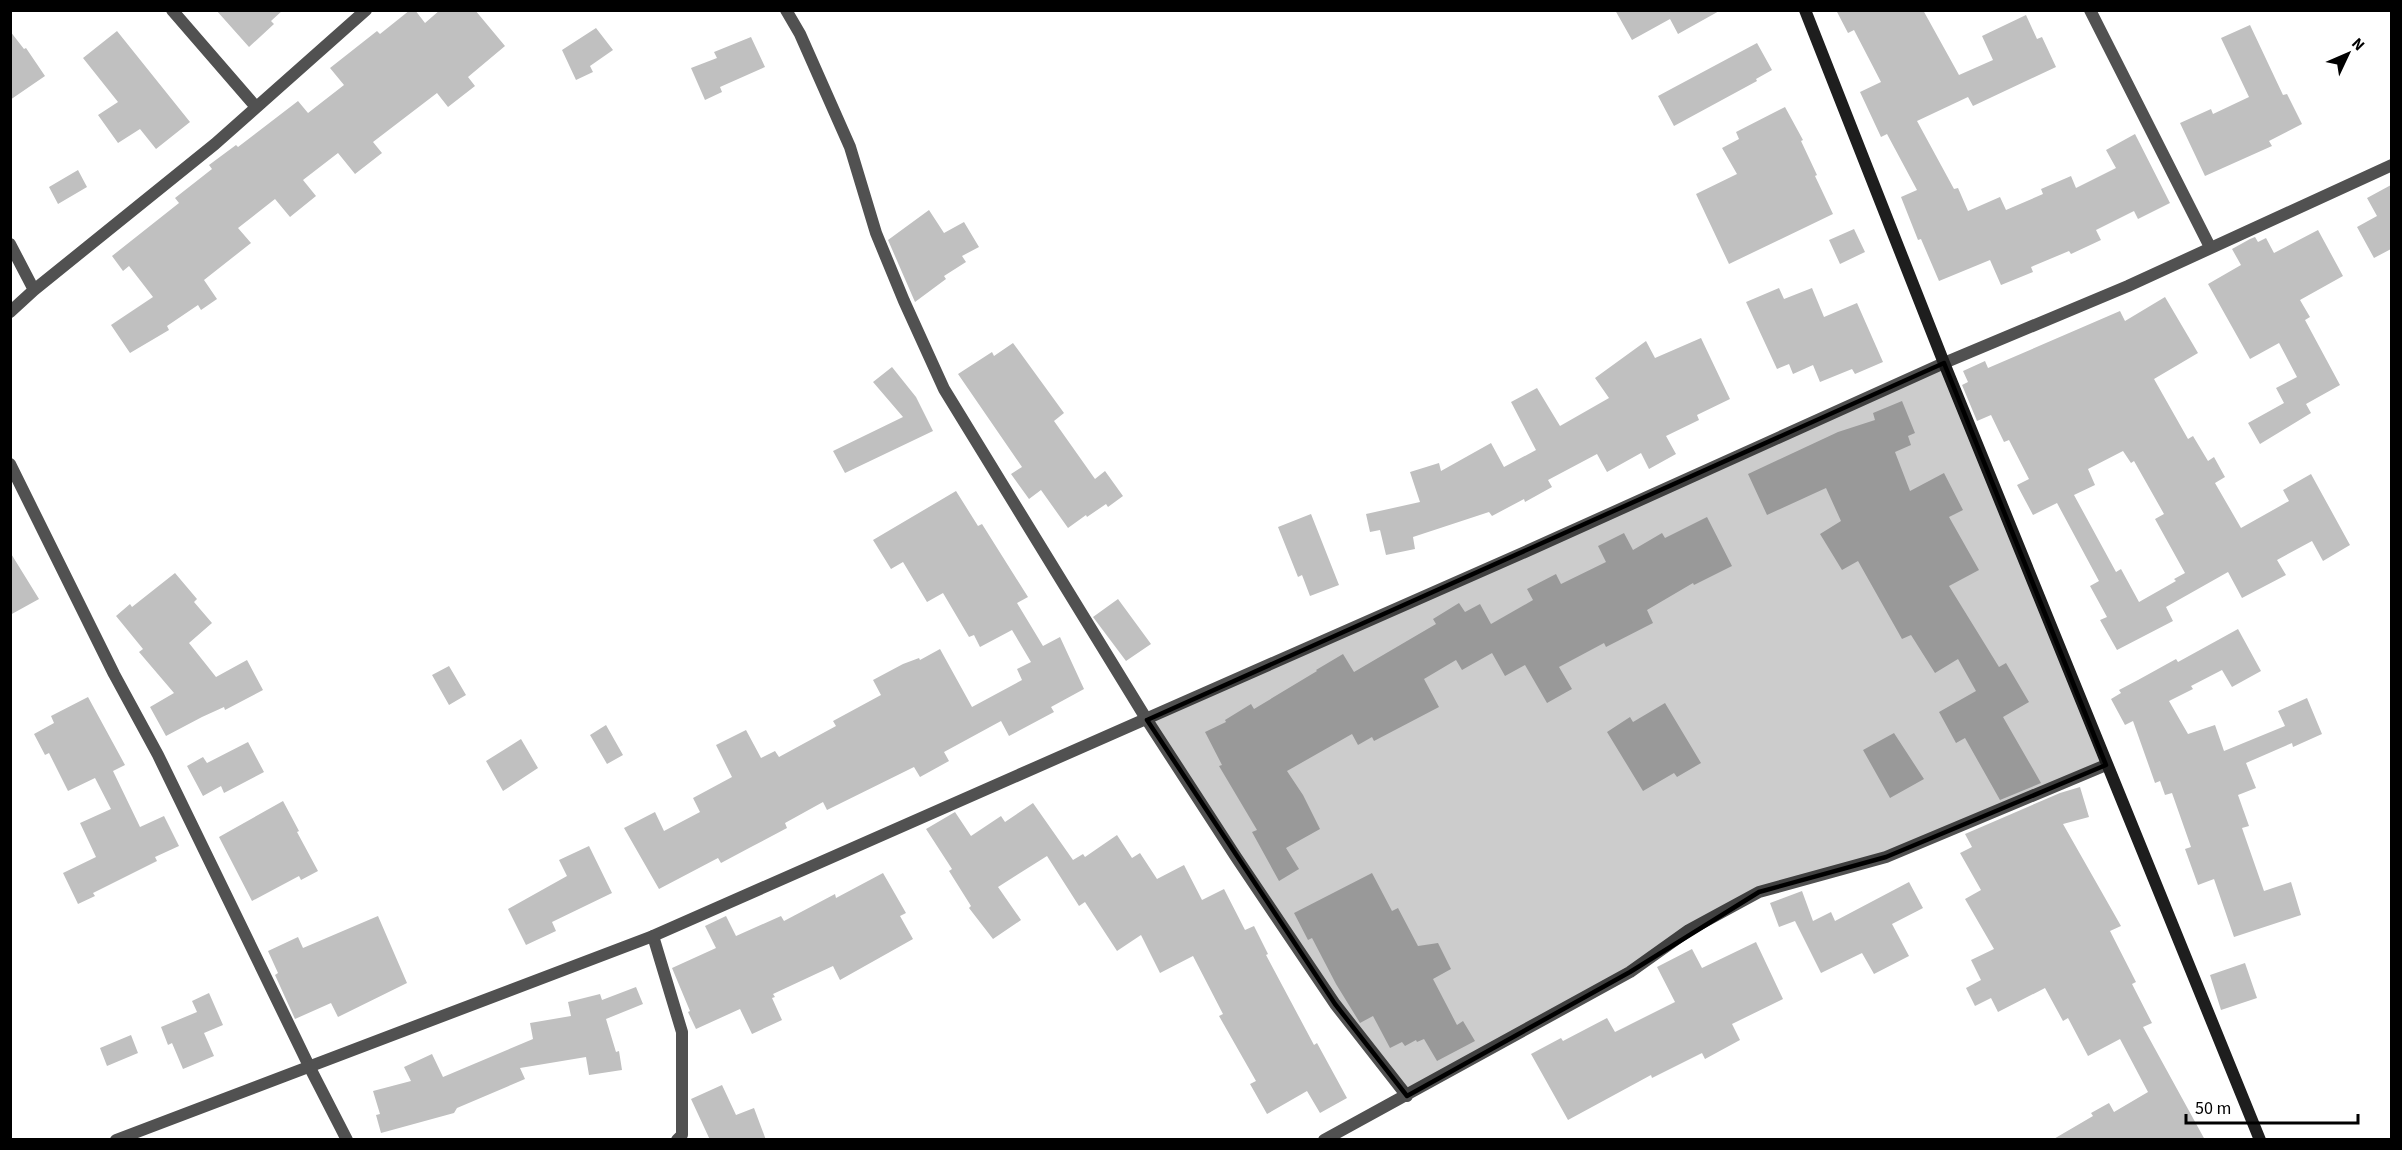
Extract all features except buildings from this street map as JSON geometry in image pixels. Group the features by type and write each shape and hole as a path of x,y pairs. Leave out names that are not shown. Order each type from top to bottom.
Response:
{"main road":[{"path":"1805,10 1944,363 2260,1140"}],"street":[{"path":"172,10 256,107"},
{"path":"10,312 34,290 215,144 366,10"},
{"path":"786,10 800,34 850,147 876,233 944,389 1147,720 1335,1004 1407,1096"},
{"path":"2090,10 2210,247"},
{"path":"117,1140 652,936 1536,548 1944,363 2128,286 2391,165"},
{"path":"10,244 34,290"},
{"path":"10,464 114,674 158,755 347,1140"},
{"path":"1324,1140 1630,972 1689,930 1759,892 1886,856 2106,765"},
{"path":"652,936 682,1032 682,1135 677,1140"}],"highlighted area":[{"path":"1944,363 2106,765 1886,857 1759,892 1630,972 1407,1096 1335,1004 1147,720"}]}
